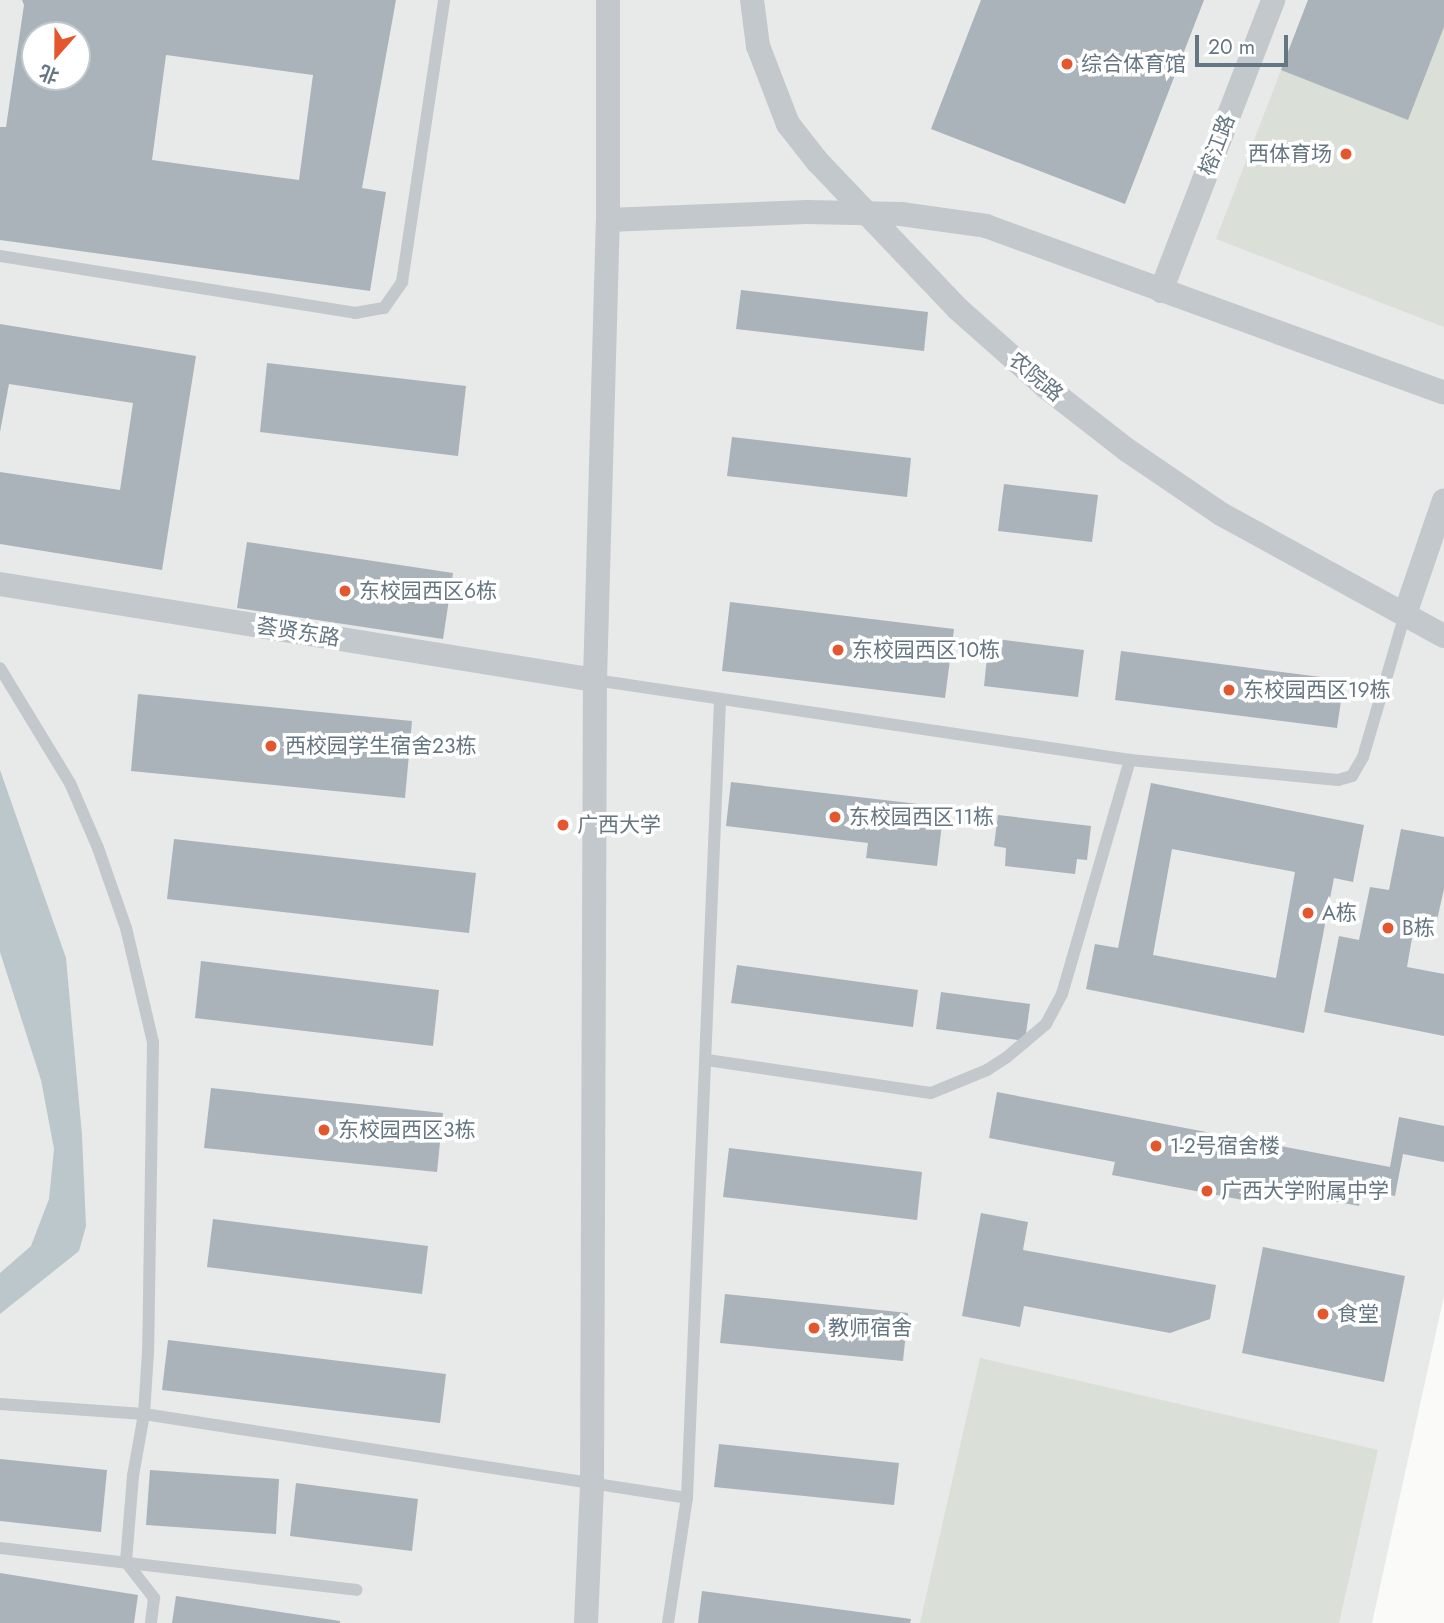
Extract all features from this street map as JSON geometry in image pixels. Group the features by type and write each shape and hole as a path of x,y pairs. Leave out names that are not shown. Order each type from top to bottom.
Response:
{"street":[{"path":"586,1623 592,1483 595,680 608,220 608,0"},
{"name":"农院路","path":"752,0 758,46 788,124 817,161 958,309 1046,387 1127,450 1221,514 1444,636"},
{"name":"榕江路","path":"1161,291 1273,0"},
{"path":"608,220 807,212 901,214 986,226 1444,393"},
{"path":"1405,614 1444,500"},
{"name":"荟贤东路","path":"0,584 595,680"}],"lane":[{"path":"0,256 355,313 384,308 402,282 444,0"},
{"path":"595,680 1130,760 1327,780 1352,776 1363,757 1405,614"},
{"path":"0,668 75,794 126,928 146,1003 153,1042 148,1352 144,1414 132,1476 126,1562 154,1598 151,1623"},
{"path":"668,1623 687,1498 720,700"},
{"path":"707,1059 931,1093 1007,1057 1046,1024 1062,994 1130,760"},
{"path":"0,1404 144,1414 687,1498"},
{"path":"0,1548 357,1590"}],"shaded area":[{"name":"广西大学","path":"0,0 1444,0 1444,1296 1372,1623 0,1623"},
{"name":"西体育场","path":"1308,0 1444,0 1444,327 1216,239"},
{"path":"0,770 66,958 82,1135 86,1226 79,1251 0,1314 0,1273 31,1246 49,1199 54,1149 41,1080 0,952"},
{"path":"980,1358 1378,1450 1339,1623 920,1623"}],"building":[{"path":"22,0 396,0 362,188 386,192 370,291 0,240 0,127 6,127 21,25 21,91 91,91 91,21 22,21","holes":["166,55 313,75 299,180 152,160"]},
{"name":"综合体育馆","path":"981,0 1204,0 1125,204 931,129"},
{"path":"1308,0 1444,0 1444,27 1408,120 1281,70"},
{"path":"741,290 928,312 924,351 736,329"},
{"path":"0,324 196,356 162,570 0,544 0,472 120,490 133,403 9,384 0,432"},
{"path":"267,363 466,386 458,456 260,432"},
{"path":"732,437 911,458 907,497 727,476"},
{"path":"1004,484 1098,495 1092,542 998,531"},
{"name":"东校园西区6栋","path":"247,542 453,573 443,639 237,608"},
{"name":"东校园西区10栋","path":"730,602 954,629 945,698 722,671"},
{"path":"989,638 1084,650 1078,697 984,686"},
{"name":"东校园西区19栋","path":"1121,651 1344,680 1337,728 1115,700"},
{"name":"西校园学生宿舍23栋","path":"138,694 412,721 405,798 131,771"},
{"name":"东校园西区11栋","path":"731,782 944,807 937,866 866,858 868,843 726,826"},
{"name":"A栋","path":"1151,783 1364,825 1353,882 1334,878 1304,1033 1086,989 1095,944 1118,948","holes":["1172,849 1295,872 1276,978 1153,955"]},
{"path":"998,815 1091,826 1087,860 1077,859 1075,874 1005,866 1006,848 994,846"},
{"name":"B栋","path":"1401,829 1444,837 1444,889 1437,920 1416,915 1407,967 1444,974 1444,1036 1324,1012 1339,936 1359,940 1370,887 1389,890"},
{"path":"174,839 476,873 469,933 167,899"},
{"path":"201,961 439,990 433,1046 195,1018"},
{"path":"737,965 918,990 913,1027 731,1003"},
{"path":"941,992 1030,1004 1025,1041 936,1029"},
{"name":"东校园西区3栋","path":"211,1088 443,1113 437,1172 204,1148"},
{"name":"1-2号宿舍楼","path":"997,1092 1390,1167 1399,1117 1444,1126 1444,1162 1403,1154 1395,1196 1362,1190 1359,1206 1250,1185 1248,1201 1112,1175 1115,1162 989,1138"},
{"path":"729,1148 922,1172 917,1220 723,1197"},
{"path":"981,1213 1028,1222 1023,1250 1216,1285 1210,1319 1170,1333 1024,1306 1020,1327 962,1316"},
{"path":"213,1219 428,1246 422,1294 207,1267"},
{"name":"食堂","path":"1263,1247 1405,1276 1384,1382 1242,1353"},
{"name":"教师宿舍","path":"725,1294 908,1313 903,1361 720,1343"},
{"path":"168,1340 446,1374 440,1423 162,1390"},
{"path":"719,1444 899,1463 894,1505 714,1487"},
{"path":"0,1459 107,1470 101,1532 0,1521"},
{"path":"150,1470 279,1479 276,1534 146,1525"},
{"path":"296,1483 418,1499 412,1551 290,1536"},
{"path":"0,1573 138,1595 134,1623 0,1623"},
{"path":"702,1591 911,1619 910,1623 698,1623"},
{"path":"176,1596 340,1621 340,1623 172,1623"}],"place":[{"name":"综合体育馆","path":"1067,64"},
{"name":"西体育场","path":"1346,154"},
{"name":"东校园西区6栋","path":"345,591"},
{"name":"东校园西区10栋","path":"838,650"},
{"name":"东校园西区19栋","path":"1229,690"},
{"name":"西校园学生宿舍23栋","path":"271,746"},
{"name":"东校园西区11栋","path":"835,817"},
{"name":"广西大学","path":"563,825"},
{"name":"A栋","path":"1308,913"},
{"name":"B栋","path":"1388,928"},
{"name":"东校园西区3栋","path":"324,1130"},
{"name":"1-2号宿舍楼","path":"1156,1146"},
{"name":"广西大学附属中学","path":"1207,1191"},
{"name":"食堂","path":"1323,1314"},
{"name":"教师宿舍","path":"814,1328"}]}
